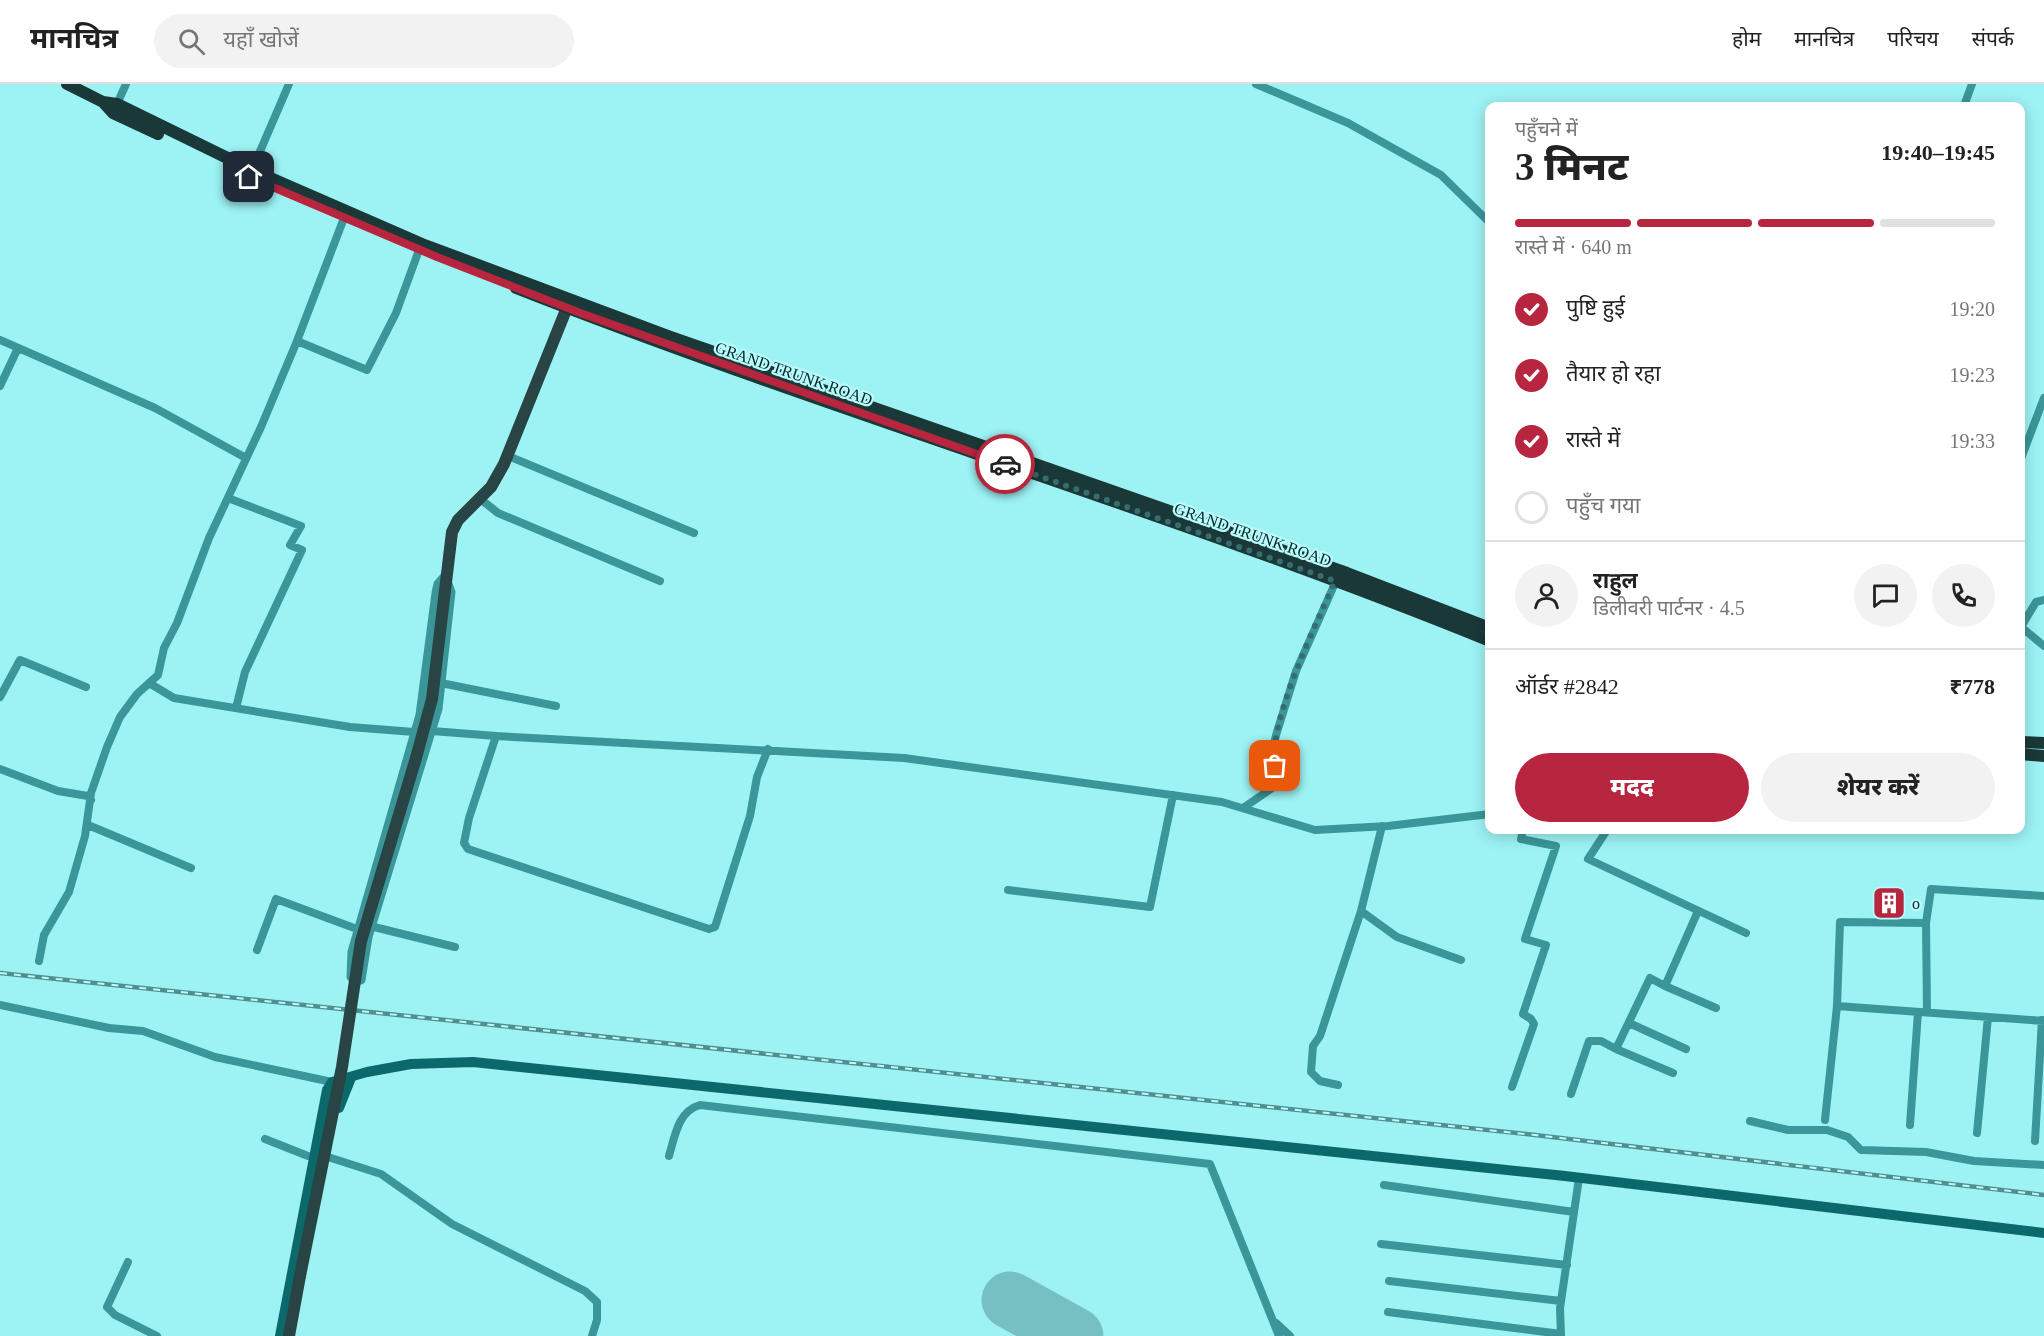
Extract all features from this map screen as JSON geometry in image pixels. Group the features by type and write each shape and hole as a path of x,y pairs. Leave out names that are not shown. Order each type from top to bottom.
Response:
{"highway":[{"name":"GRAND TRUNK ROAD","path":"67,84 103,102 117,104 252,170 422,244 688,354 1335,581 1485,639"},
{"name":"GRAND TRUNK ROAD","path":"103,102 113,113 419,250 568,304 671,337 1347,573 1485,626"},
{"path":"2025,742 2044,743"},
{"path":"2025,754 2044,756"}],"main road":[{"path":"289,1336 342,1067 361,941 432,699 452,532 458,520 491,487 508,456 568,304"},
{"path":"280,1336 327,1090 332,1082 411,1064 473,1062 1579,1178 2044,1233"},
{"path":"295,1336 328,1157 343,1094 351,1078"}],"street":[{"path":"117,104 126,84"},
{"path":"252,170 289,84"},
{"path":"1256,84 1348,123 1441,175 1485,219"},
{"path":"1965,102 1971,84"},
{"path":"39,961 44,935 55,920 69,892 88,825 91,800 106,747 120,717 137,694 158,675 164,648 177,623 209,538 297,341 344,218"},
{"path":"297,341 367,370 396,313 419,250"},
{"path":"0,340 155,408 246,458"},
{"path":"0,386 18,348"},
{"path":"2025,447 2044,398"},
{"path":"508,456 694,532"},
{"path":"228,498 301,526 290,544 302,550 245,672 236,708"},
{"path":"479,498 498,513 660,581"},
{"path":"445,576 451,592 441,683 432,731 372,927 358,981 352,980 350,972 358,926 414,732 426,677 436,593 438,584 445,576"},
{"path":"1243,808 1278,784 1272,750 1277,732 1296,671 1335,581"},
{"path":"2025,620 2036,602 2044,600"},
{"path":"2025,630 2044,646"},
{"path":"0,697 20,660 87,687"},
{"path":"149,683 174,698 350,727 414,732"},
{"path":"441,683 556,706"},
{"path":"432,731 904,758 1222,802 1315,830 1382,826 1485,815"},
{"path":"496,736 469,818 464,843 468,849 709,929 715,927 750,816 757,777 768,749"},
{"path":"0,769 58,791 87,795 91,800"},
{"path":"1008,890 1150,907 1173,795"},
{"path":"88,825 191,868"},
{"path":"1338,1085 1320,1081 1311,1072 1313,1046 1320,1036 1361,911 1382,826"},
{"path":"1512,1087 1534,1024 1532,1019 1523,1014 1546,945 1525,939 1556,846 1521,839 1522,834"},
{"path":"1604,834 1588,860 1746,933"},
{"path":"1927,1012 1926,923 1931,890 2044,896"},
{"path":"257,950 276,899 358,926 372,927 455,947"},
{"path":"1361,911 1397,937 1461,960"},
{"path":"1665,986 1698,911"},
{"path":"1825,1120 1837,1006 1840,922 1926,923"},
{"path":"1616,1048 1650,978 1716,1008"},
{"path":"0,1005 109,1028 143,1031 215,1057 332,1082"},
{"path":"1837,1006 2043,1021 2035,1141"},
{"path":"1910,1125 1918,1012"},
{"path":"1977,1133 1988,1017"},
{"path":"1629,1023 1686,1048"},
{"path":"1571,1094 1589,1041 1601,1041 1673,1073"},
{"path":"669,1156 682,1118 689,1108 700,1105 1210,1164 1279,1336"},
{"path":"1750,1121 1779,1129 1827,1130 1848,1137 1862,1150 1926,1152 1974,1161 2044,1165"},
{"path":"265,1139 314,1156 328,1157 381,1174 452,1224 585,1291 597,1302 597,1320 592,1336"},
{"path":"1388,1312 1561,1335 1561,1301 1579,1178"},
{"path":"1384,1185 1574,1212"},
{"path":"1381,1244 1566,1265"},
{"path":"128,1262 107,1307 115,1315 157,1336"},
{"path":"1389,1281 1561,1301"},
{"path":"1271,1317 1290,1336"}],"runway":[{"path":"1010,1300 1075,1336"}],"railway":[{"path":"0,973 1535,1135 2044,1195"}],"way so far":[{"path":"1005,464 1335,581 1296,671 1272,750 1275,766"}],"place":[{"name":"o","path":"1889,903"}],"route":[{"path":"249,177 437,257 688,354 1005,464"}]}
